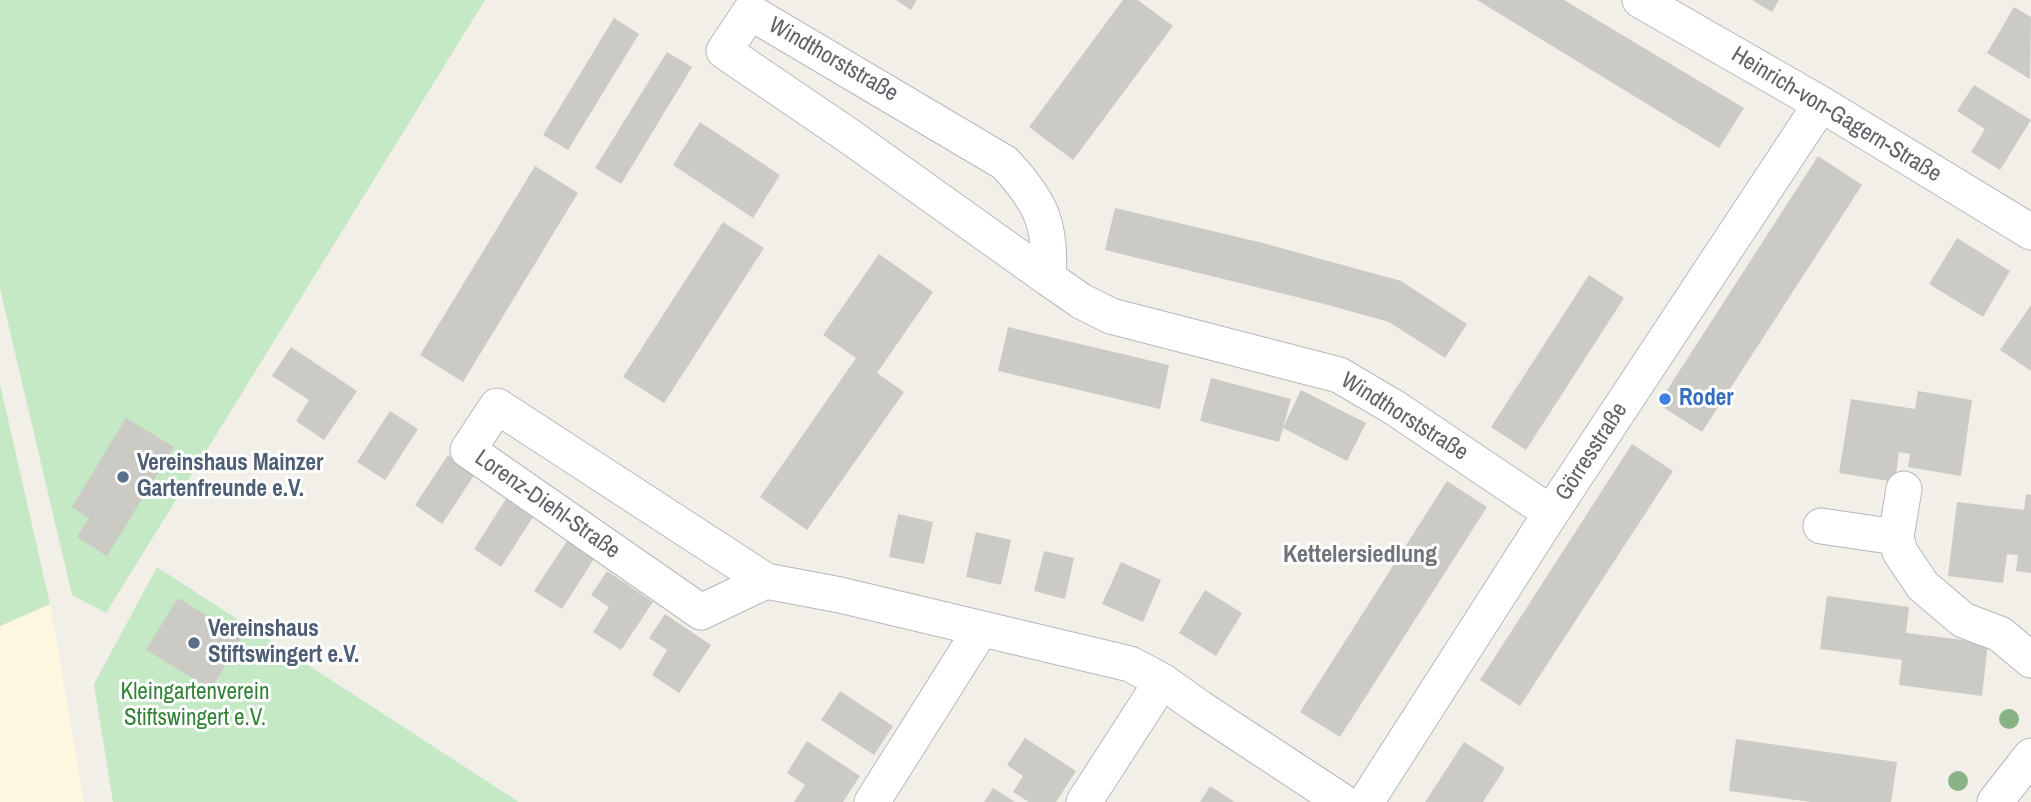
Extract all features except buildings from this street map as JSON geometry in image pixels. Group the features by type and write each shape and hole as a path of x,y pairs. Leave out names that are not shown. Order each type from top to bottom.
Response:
{"street":[{"name":"Heinrich-von-Gagern-Straße","path":"1640,0 1821,104 2031,232"},
{"name":"Windthorststraße","path":"1048,278 1050,254 1043,215 1029,189 1005,163 750,12 724,51 849,136 1048,278 1081,301 1111,316 1339,375 1395,408 1551,513"},
{"name":"Görresstraße","path":"1366,802 1551,513 1821,104"},
{"name":"Lorenz-Diehl-Straße","path":"766,581 701,612 468,450 497,406 766,581 839,595 1130,664 1162,681 1343,802"},
{"path":"1904,489 1896,537 1900,552 1923,586 1963,620 2000,634 2031,660"},
{"path":"1821,527 1896,537"},
{"path":"872,802 981,629"},
{"path":"1084,802 1162,681"},
{"path":"1995,802 2031,756"}],"shaded area":[{"path":"50,604 84,802 0,802 0,626"}],"green space":[{"path":"0,0 485,0 106,613 72,595 0,289"},
{"path":"0,384 50,604 0,626"},
{"name":"Kleingartenverein Stiftswingert e.V.","path":"157,567 519,802 113,802 94,684"}],"place":[{"name":"Roder","path":"1665,399"},
{"name":"Vereinshaus Mainzer Gartenfreunde e.V.","path":"123,477"},
{"name":"Vereinshaus Stiftswingert e.V.","path":"194,643"}],"district":[{"name":"Kettelersiedlung","path":"1360,556"}]}
